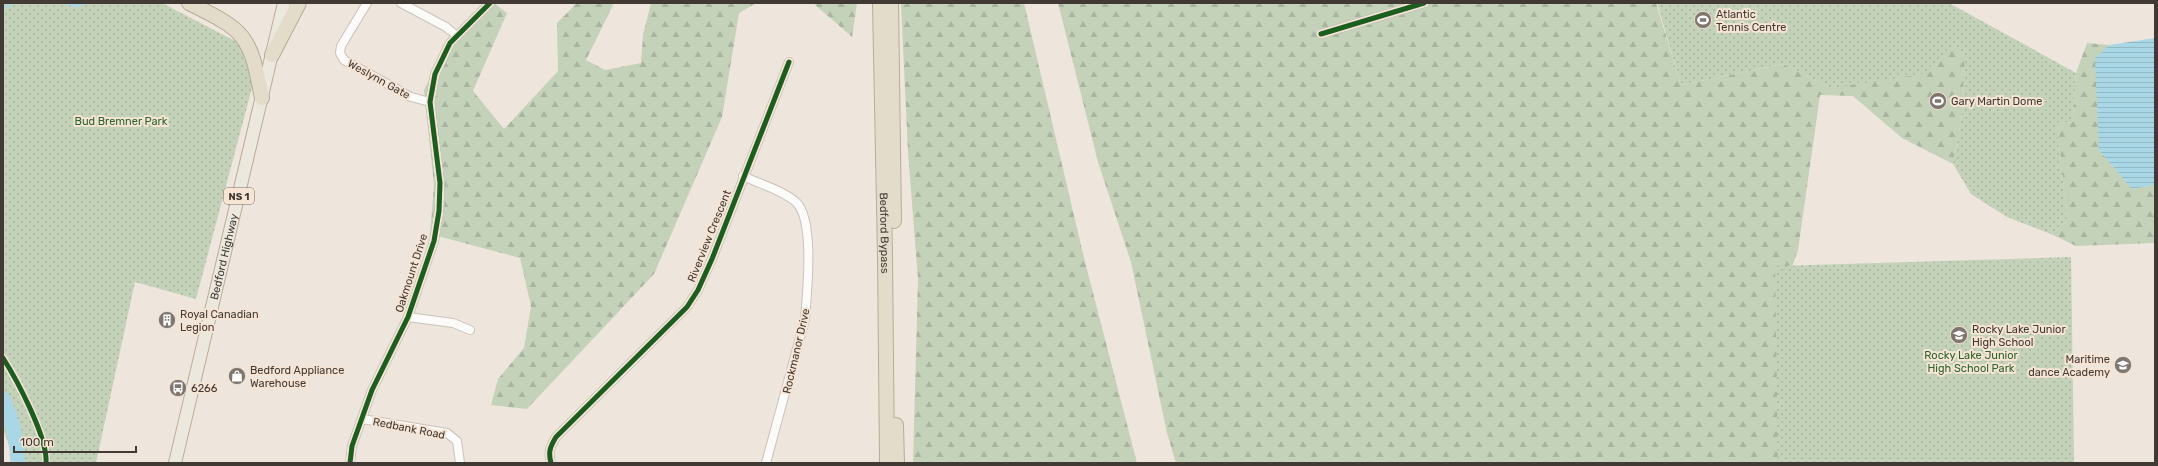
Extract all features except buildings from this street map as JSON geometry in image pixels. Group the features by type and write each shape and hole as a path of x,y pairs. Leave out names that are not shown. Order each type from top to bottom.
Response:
{"highway":[{"path":"189,3 237,30 248,42 255,63 262,98"},
{"path":"272,55 298,3"},
{"name":"Bedford Bypass","path":"880,3 887,463"},
{"name":"Bedford Bypass","path":"891,3 897,463"}],"main road":[{"name":"Bedford Highway","path":"175,463 284,3"}],"street":[{"name":"Weslynn Gate","path":"367,3 341,46 340,52 344,60 411,97 430,102"},
{"path":"401,3 446,27 457,36"},
{"name":"Oakmount Drive","path":"350,463 352,446 372,390 408,317 428,262 439,210 440,183 438,158 430,102 435,74 450,43 490,3"},
{"path":"1320,34 1424,3"},
{"name":"Riverview Crescent","path":"551,463 549,455 550,446 556,438 687,307 698,290 712,259 789,62"},
{"name":"Rockmanor Drive","path":"744,176 785,195 796,202 803,210 808,226 808,287 805,319 766,463"},
{"path":"408,317 453,323 470,330"},
{"name":"Redbank Road","path":"362,419 447,434 457,441 460,463"}],"green space":[{"name":"Bud Bremner Park","path":"3,3 162,3 235,41 248,58 253,84 196,299 135,282 96,463 14,463 3,429"},
{"path":"485,3 494,3 507,13 473,91 504,129 558,71 557,23 577,3 614,3 586,60 605,70 641,63 643,35 651,3 756,3 739,13 722,117 654,274 527,409 491,405 498,379 524,348 531,306 520,258 430,234 434,185 424,90 449,42"},
{"path":"813,3 857,3 852,37"},
{"path":"901,3 1024,3 1084,258 1137,463 913,463 918,279 908,152"},
{"path":"1058,3 1656,3 1681,85 1783,64 1831,88 1955,41 1965,61 1962,116 1953,164 1902,138 1853,96 1820,95 1798,250 1792,267 2013,463 1176,463 1167,433 1131,262 1098,162"},
{"path":"1657,3 1949,3 2076,73 2073,122 2057,123 2067,221 2051,234 2007,217 1971,194 1953,164 1962,116 1965,62 1955,42 1929,73 1831,88 1783,64 1681,85"},
{"path":"2087,43 2109,45 2095,59 2132,189 2155,185 2155,243 2076,246 2051,234 2067,221 2057,123 2073,122 2076,73"},
{"name":"Rocky Lake Junior High School Park","path":"2071,257 2074,463 1778,463 1775,266"}],"water":[{"path":"2155,38 2155,185 2132,189 2099,150 2095,58 2109,45"}],"waterway":[{"path":"3,9 12,3"},
{"path":"65,3 77,6 84,3"},
{"path":"3,399 14,430 18,463"}],"cycle path":[{"path":"350,463 352,446 372,390 408,317 434,241 439,211 440,183 430,102 435,74 450,43 490,3"},
{"path":"1321,34 1424,3"},
{"path":"551,463 550,450 556,437 687,307 698,290 712,259 789,62"},
{"path":"3,358 16,380 37,425 42,439 46,463"}],"place":[{"name":"Atlantic Tennis Centre","path":"1703,20"},
{"name":"Gary Martin Dome","path":"1938,101"},
{"name":"Royal Canadian Legion","path":"167,320"},
{"name":"Rocky Lake Junior High School","path":"1959,335"},
{"name":"Maritime dance Academy","path":"2123,365"},
{"name":"Bedford Appliance Warehouse","path":"237,376"},
{"name":"6266","path":"178,388"}]}
